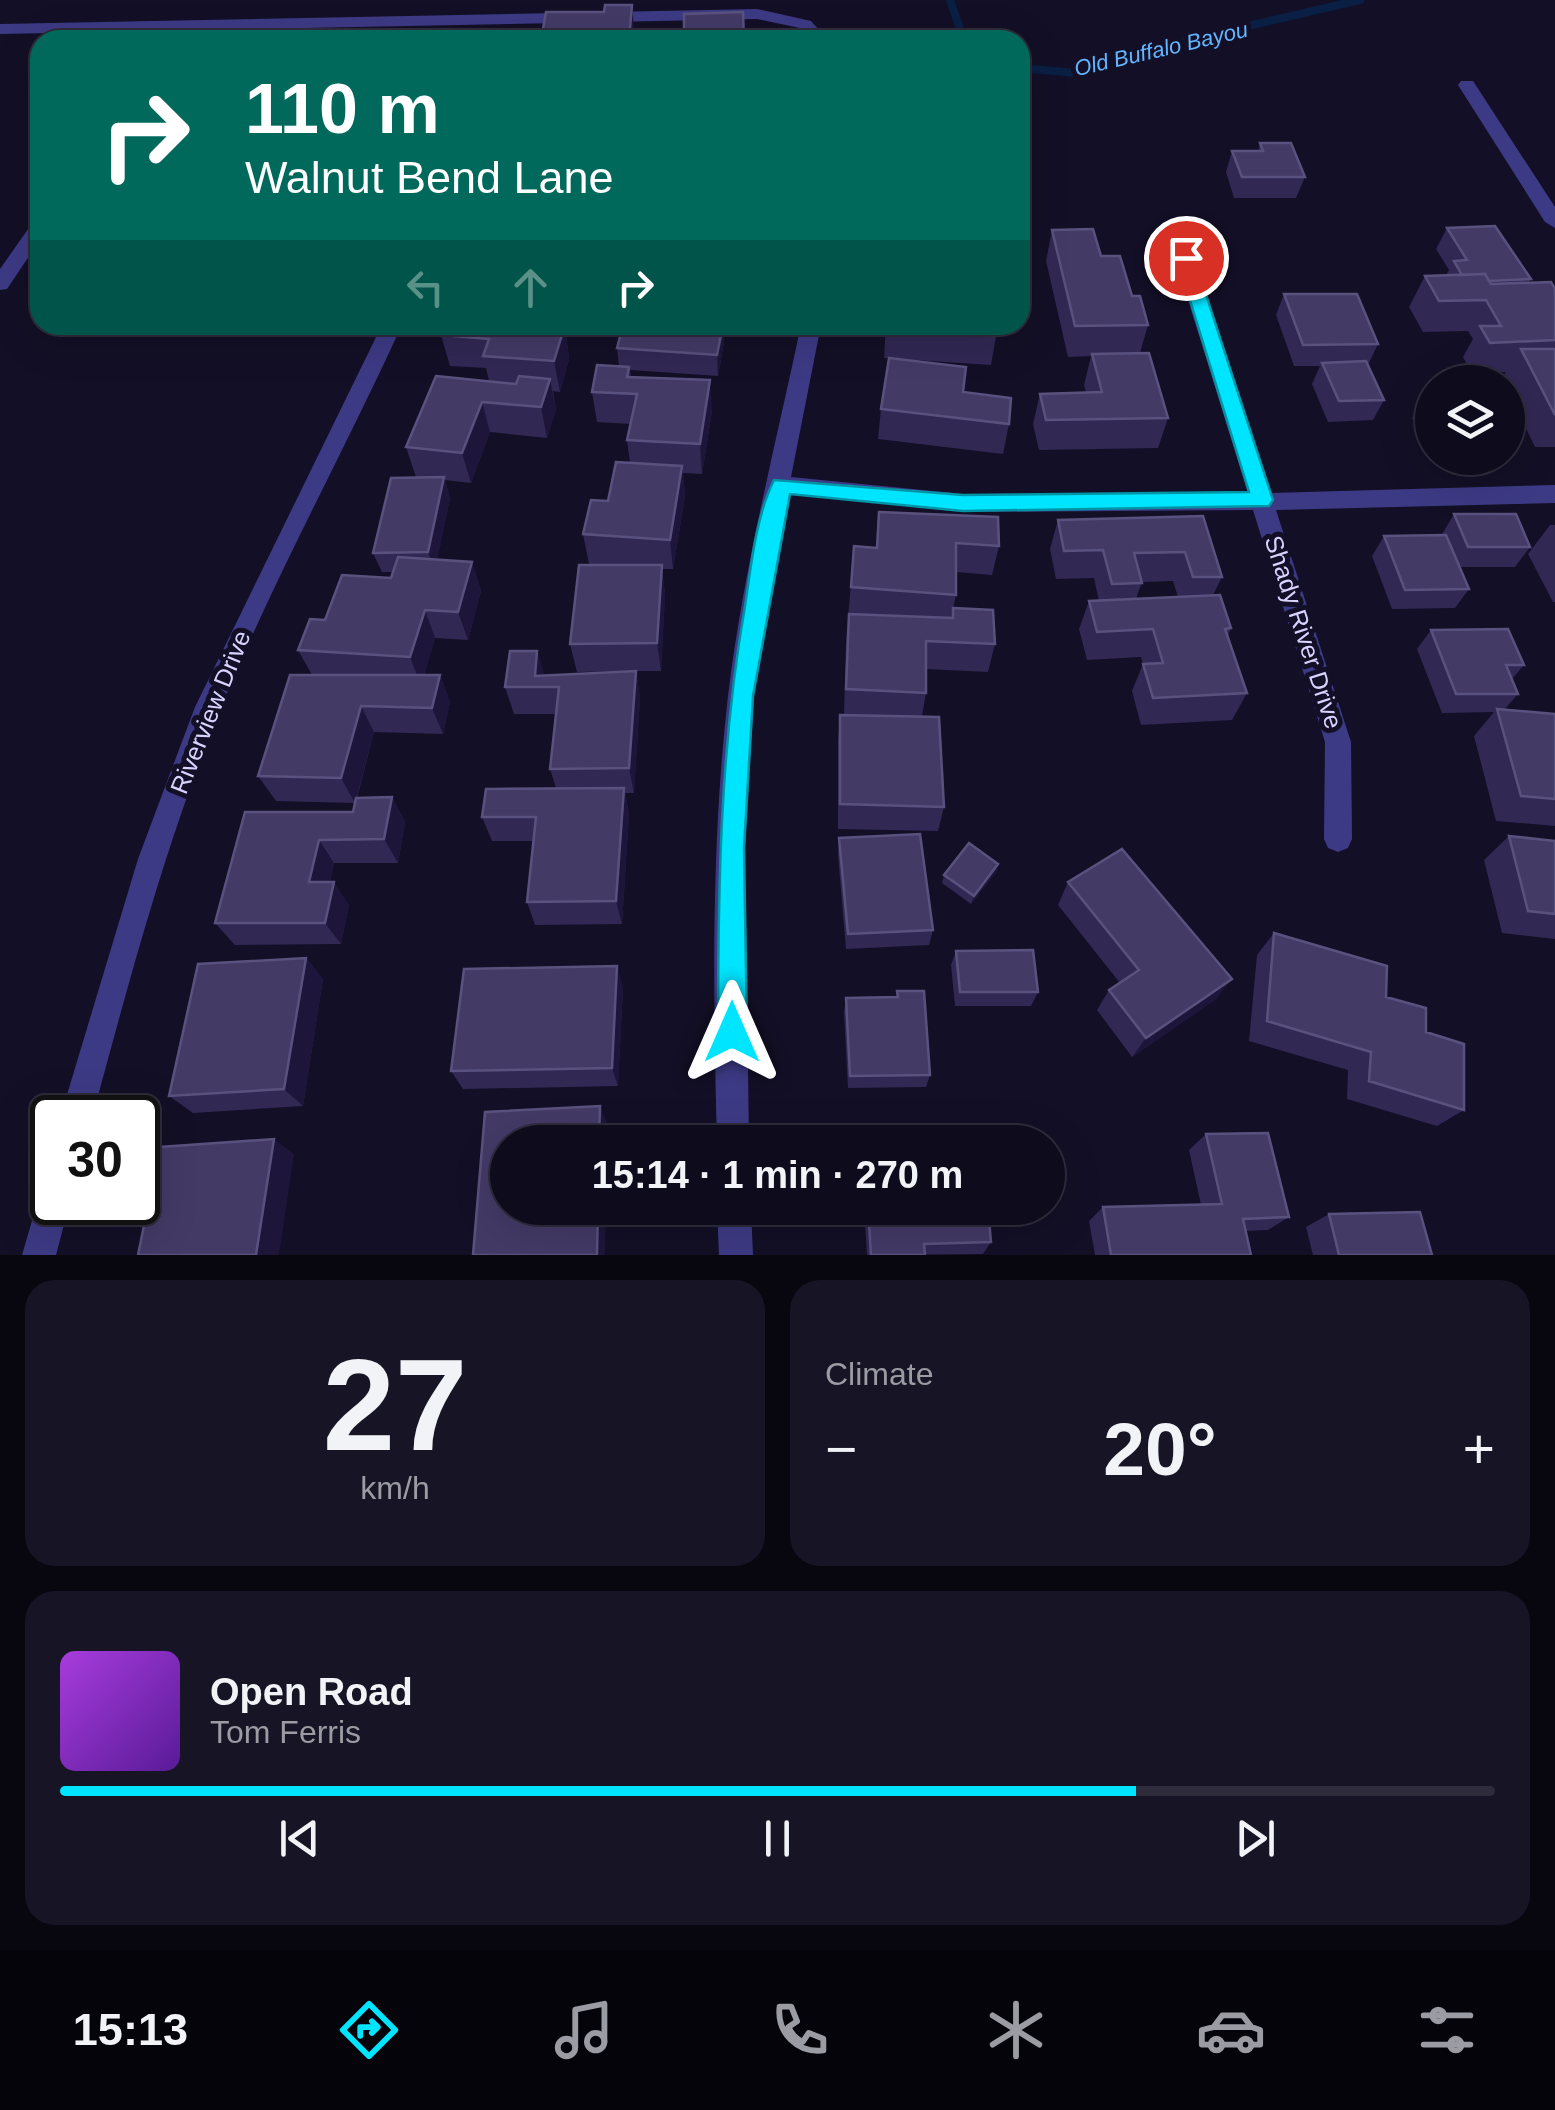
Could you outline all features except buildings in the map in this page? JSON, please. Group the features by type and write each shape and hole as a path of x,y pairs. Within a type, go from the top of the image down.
{"street":[{"path":"220,30 482,19 756,14 804,24 810,30"},
{"path":"480,30 482,19"},
{"path":"0,30 30,31"},
{"path":"1466,85 1555,222"},
{"path":"0,284 30,240"},
{"name":"Shady River Drive","path":"1186,258 1338,742 1338,839"},
{"name":"Riverview Drive","path":"82,1095 137,897 208,706 289,527 387,335"},
{"path":"734,1125 731,848 741,696 762,564 782,485 809,335"},
{"path":"782,485 963,503 1555,494"},
{"path":"38,1255 46,1225"},
{"path":"735,1225 736,1255"}],"waterway":[{"name":"Old Buffalo Bayou","path":"950,0 960,30"},
{"name":"Old Buffalo Bayou","path":"1030,69 1076,73 1143,57 1188,40 1360,0"}],"route":[{"path":"732,1032 731,848 741,696 762,564 782,485 963,503 1262,500 1186,258"}]}
